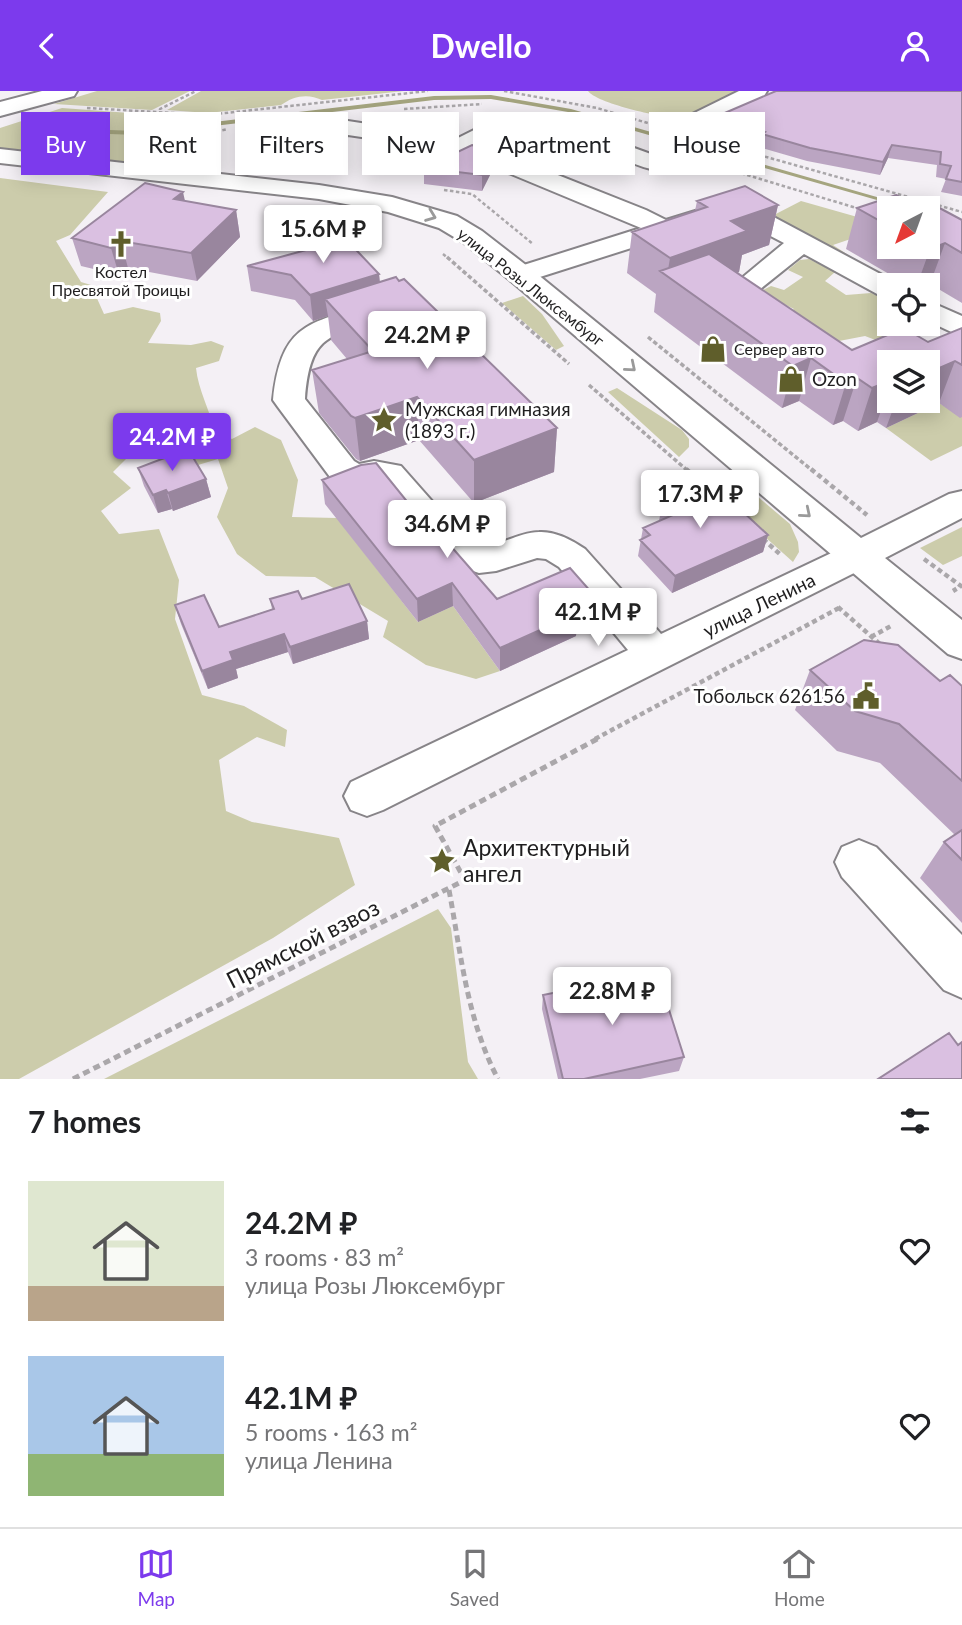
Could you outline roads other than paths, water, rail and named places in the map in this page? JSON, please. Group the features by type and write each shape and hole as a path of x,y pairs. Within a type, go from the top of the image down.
{"main road":[{"path":"714,112 756,91"},
{"path":"3,109 71,99"},
{"path":"461,145 508,122 527,122 566,131 649,161"},
{"path":"348,128 461,145 637,215 662,229"},
{"name":"улица Розы Люксембург","path":"0,156 293,189 393,205 447,222 473,237 521,275 962,643"},
{"path":"521,275 731,208 744,211 877,283"},
{"path":"785,329 741,298 739,292 801,243"},
{"path":"408,304 320,331 303,341 298,348 289,393 291,405 342,469 354,476 374,472 389,474 456,552 482,560 527,545 544,544 560,548 572,558 656,655"},
{"path":"940,316 962,328"},
{"name":"улица Ленина","path":"366,796 962,503"},
{"path":"859,862 962,972"}],"waterway":[{"path":"110,132 138,133 434,98 491,97 569,110 877,198"}],"place":[{"name":"Костел Пресвятой Троицы","path":"121,244"},
{"name":"Сервер авто","path":"713,349"},
{"name":"Ozon","path":"791,379"},
{"name":"Мужская гимназия (1893 г.)","path":"384,420"},
{"name":"Тобольск 626156","path":"866,696"},
{"name":"Архитектурный ангел","path":"442,861"}]}
